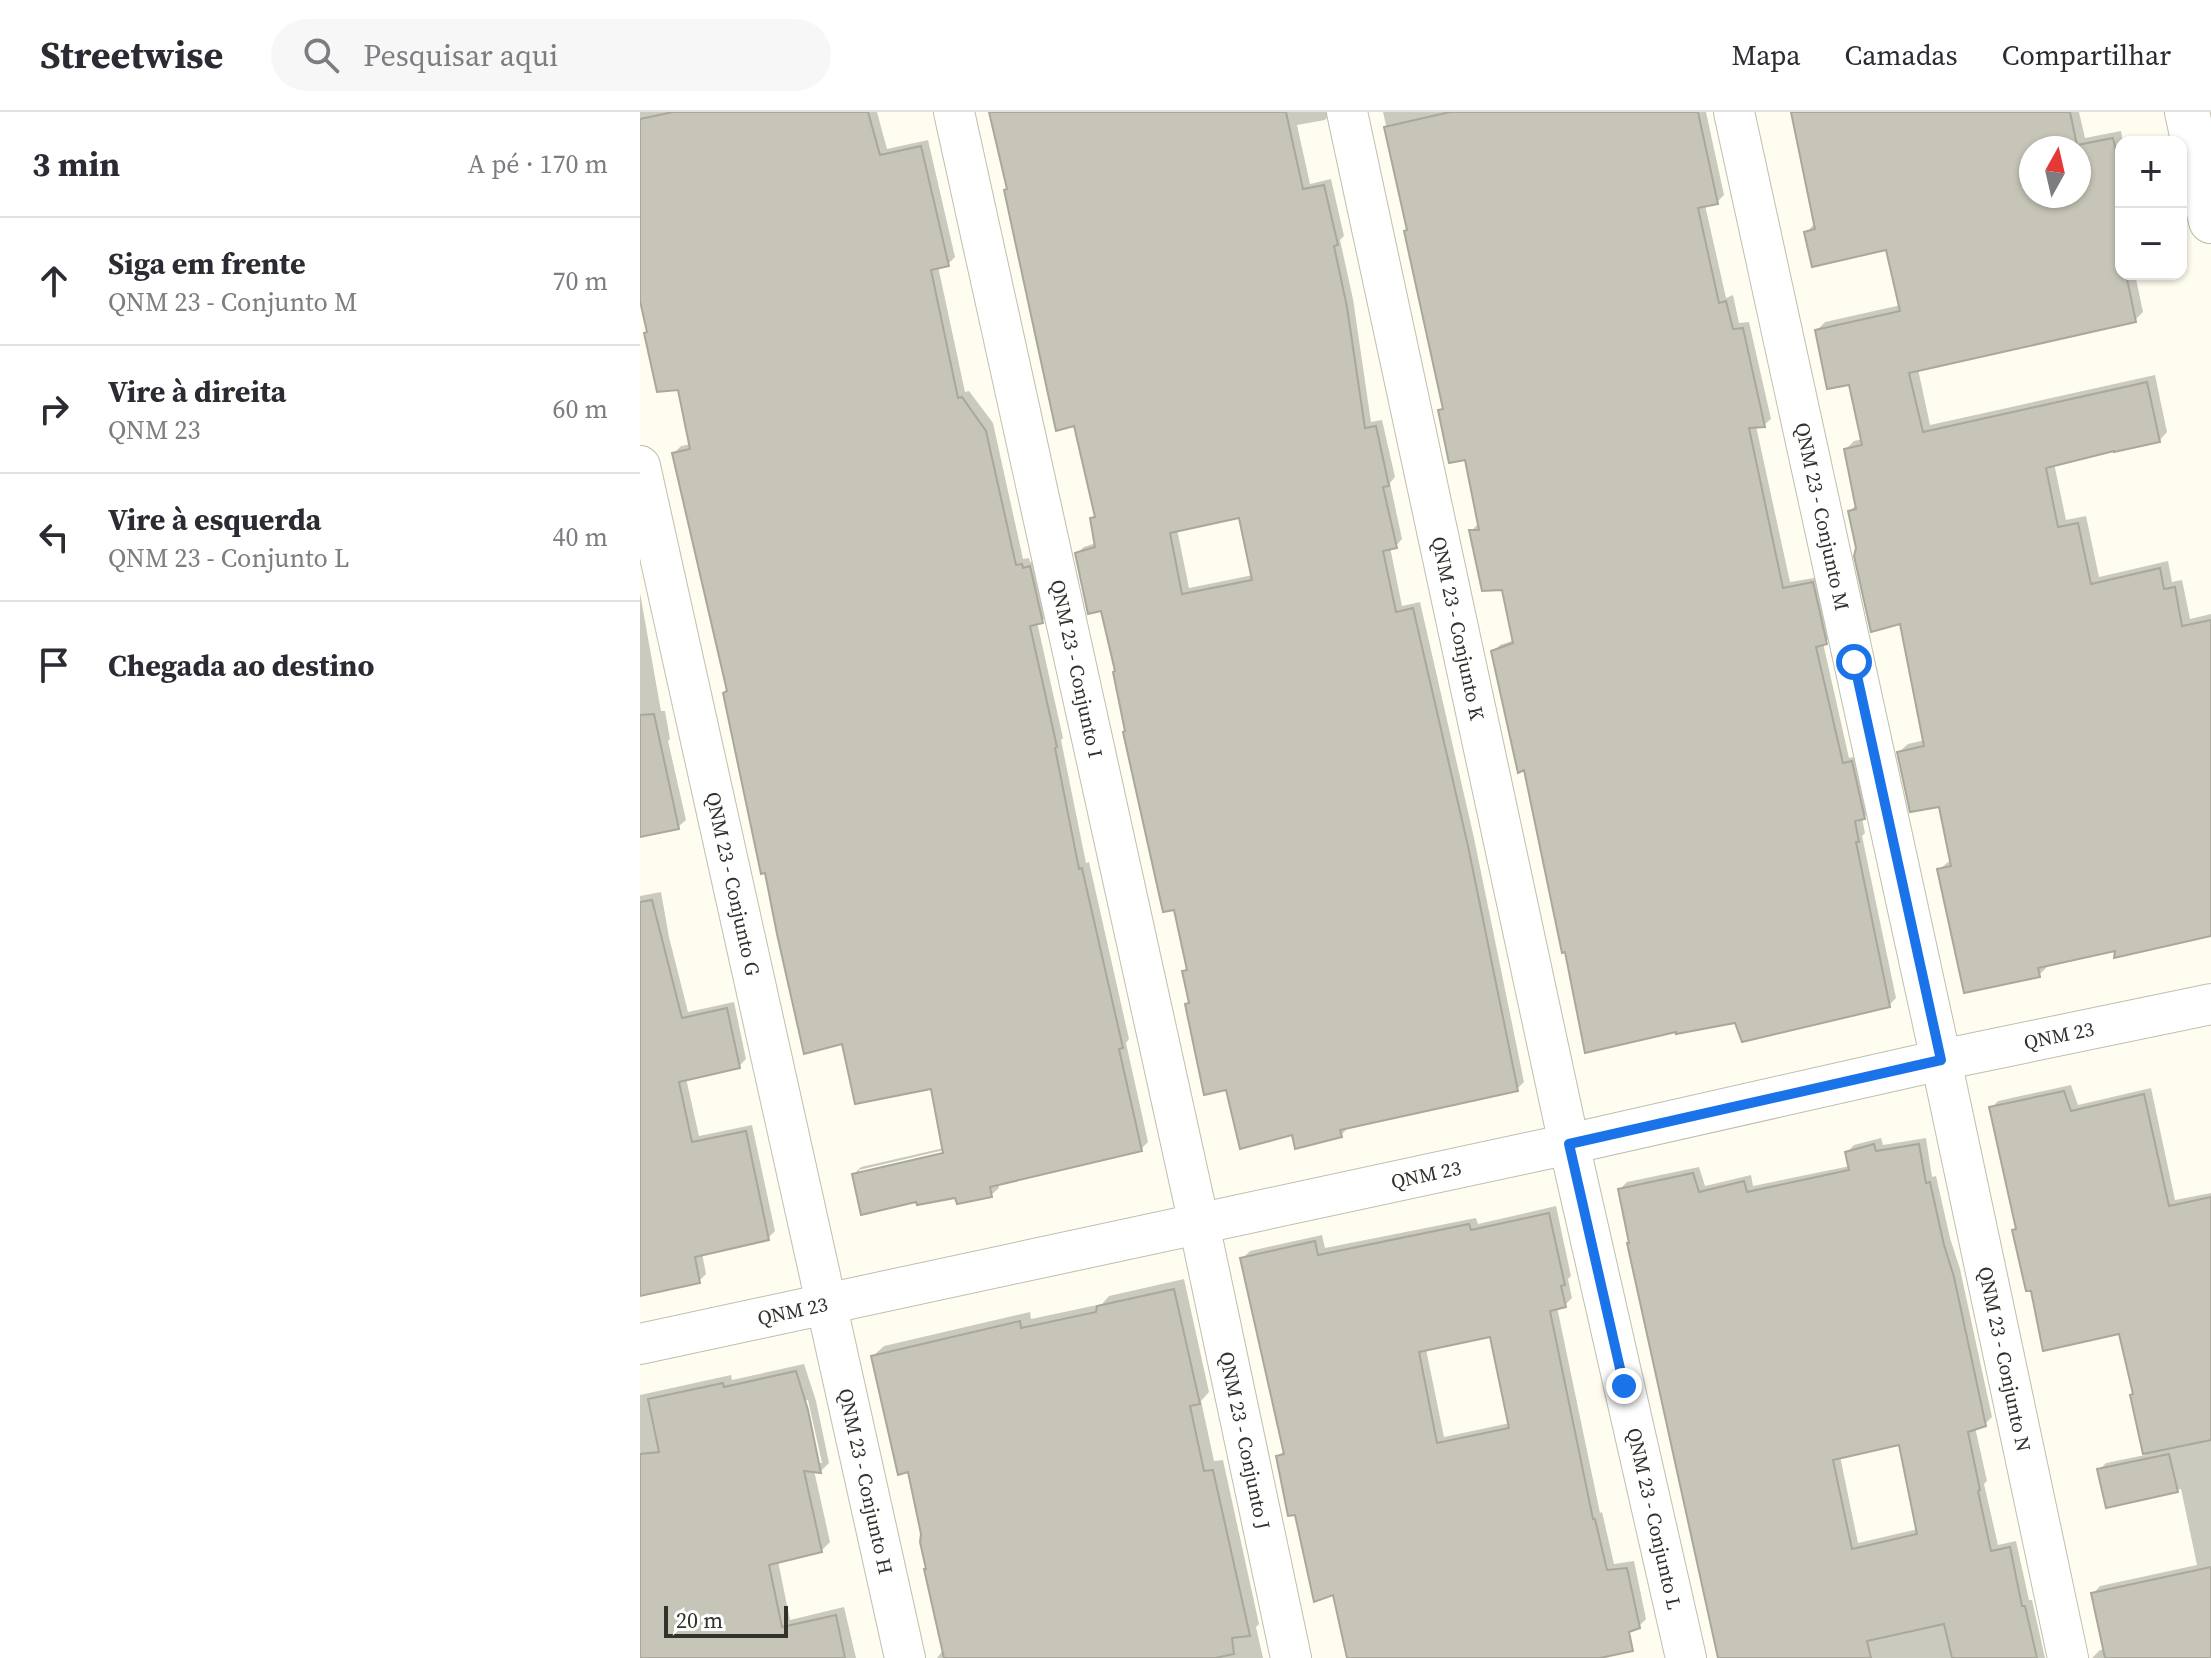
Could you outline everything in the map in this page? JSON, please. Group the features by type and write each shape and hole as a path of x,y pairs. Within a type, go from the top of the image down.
{"main road":[{"path":"2187,112 2211,221"}],"street":[{"name":"QNM 23 - Conjunto I","path":"954,112 1199,1224"},
{"name":"QNM 23 - Conjunto K","path":"1347,112 1569,1144"},
{"name":"QNM 23 - Conjunto M","path":"1734,112 1941,1060"},
{"name":"QNM 23 - Conjunto G","path":"640,466 827,1303"},
{"name":"QNM 23","path":"640,1344 2211,1004"},
{"name":"QNM 23 - Conjunto N","path":"1941,1060 2068,1658"},
{"name":"QNM 23 - Conjunto L","path":"1569,1144 1686,1658"},
{"name":"QNM 23 - Conjunto J","path":"1199,1224 1291,1658"},
{"name":"QNM 23 - Conjunto H","path":"827,1303 905,1658"}],"building":[{"path":"673,112 868,112 880,155 921,146 949,266 931,270 958,398 962,397 986,431 1016,565 1022,564 1023,568 1030,566 1043,623 1030,626 1057,747 1079,869 1082,868 1123,1048 1119,1049 1142,1151 990,1187 992,1197 957,1204 955,1198 917,1205 916,1202 861,1215 852,1174 943,1153 931,1089 855,1104 842,1044 804,1054 765,873 761,874 723,693 727,691 672,453 690,449 678,390 657,392 644,333 647,332 640,301 640,119"},
{"path":"989,112 1286,112 1303,189 1324,185 1338,245 1334,246 1347,307 1365,428 1376,426 1389,486 1383,487 1397,548 1383,551 1396,612 1413,608 1468,846 1518,1091 1340,1130 1342,1137 1295,1149 1292,1135 1240,1149 1226,1090 1204,1095 1185,1004 1189,1003 1182,971 1187,970 1174,910 1163,912 1123,732 1115,671 1101,611 1088,614 1075,553 1095,547 1090,518 1095,517 1074,426 1056,431 1004,190 1007,189","holes":["1239,518 1252,580 1182,594 1170,533"]},
{"path":"1450,112 1698,112 1718,204 1698,208 1719,303 1726,301 1733,329 1743,328 1765,427 1749,428 1783,588 1813,582 1827,644 1816,647 1843,763 1852,761 1865,819 1855,821 1859,842 1856,842 1890,1007 1742,1042 1735,1023 1676,1032 1585,1053 1524,770 1518,773 1491,651 1513,643 1502,590 1482,591 1469,530 1479,530 1465,460 1449,463 1438,410 1443,409 1384,127"},
{"path":"1791,112 2070,112 2075,136 2019,136 2019,208 2091,208 2091,142 2113,138 2115,280 2127,280 2136,322 1909,373 1923,432 2147,382 2160,442 2046,468 2058,527 2078,523 2091,584 2160,568 2164,589 2175,587 2182,626 2211,620 2211,936 2114,958 2115,951 2038,968 2040,977 1964,993 1937,869 1951,866 1939,807 1910,812 1897,752 1924,746 1900,624 1871,632 1854,556 1856,548 1848,511 1856,509 1844,449 1862,445 1849,385 1827,389 1815,330 1900,311 1886,250 1812,267 1804,232 1815,229"},
{"path":"654,714 679,829 640,837 640,715"},
{"path":"652,900 682,1018 727,1008 740,1068 679,1082 692,1142 746,1131 769,1240 695,1257 700,1283 640,1296 640,902"},
{"path":"2064,1091 2071,1111 2144,1094 2169,1206 2211,1197 2211,1440 2143,1454 2119,1334 2043,1351 2031,1291 2026,1291 2012,1230 2016,1229 1989,1107"},
{"path":"1874,1144 1876,1151 1919,1144 1926,1183 1930,1182 1954,1277 1986,1426 1968,1432 1991,1551 2010,1547 2037,1658 1952,1658 1944,1624 1867,1641 1871,1658 1718,1658 1627,1243 1618,1189 1693,1173 1699,1192 1744,1181 1747,1192 1849,1170 1845,1152","holes":["1899,1445 1917,1534 1852,1549 1833,1460"]},
{"path":"1549,1213 1565,1285 1561,1286 1566,1307 1550,1311 1593,1519 1607,1570 1627,1568 1640,1628 1629,1632 1633,1651 1600,1658 1347,1658 1333,1595 1314,1602 1295,1515 1288,1516 1276,1456 1284,1454 1240,1258 1315,1241 1318,1255 1469,1224 1471,1230","holes":["1490,1337 1509,1428 1437,1443 1419,1352"]},
{"path":"1174,1289 1200,1404 1190,1406 1204,1471 1213,1470 1250,1636 1232,1638 1234,1654 1215,1658 944,1658 924,1569 921,1534 908,1472 898,1475 871,1356 1020,1321 1021,1328 1096,1312 1097,1306"},
{"path":"796,1371 821,1473 804,1471 822,1552 769,1565 782,1627 836,1615 845,1658 640,1658 640,1454 659,1452 648,1399"},
{"path":"2169,1454 2178,1492 2106,1508 2097,1469"},
{"path":"2211,1567 2211,1658 2105,1658 2091,1593"}],"route":[{"path":"1624,1386 1569,1144 1941,1060 1854,662"}]}
